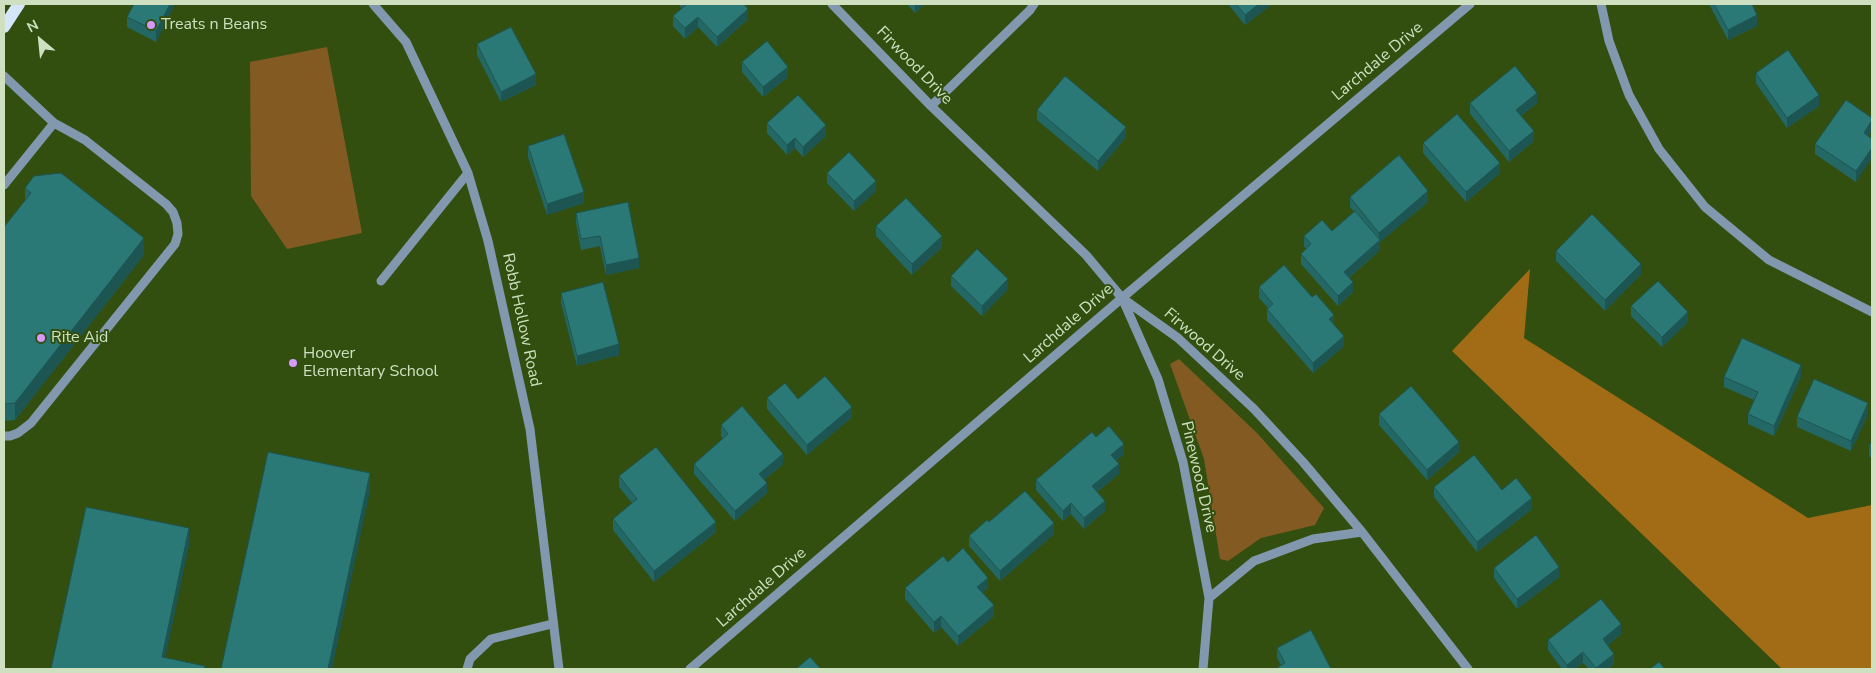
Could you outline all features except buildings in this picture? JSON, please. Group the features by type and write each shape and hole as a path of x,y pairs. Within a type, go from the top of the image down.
{"main road":[{"path":"4,27 19,4"}],"street":[{"name":"Robb Hollow Road","path":"373,4 406,42 468,173 488,241 530,429 552,624 559,669"},
{"name":"Firwood Drive","path":"832,4 931,106 1086,255 1122,298 1178,338 1254,409 1303,462 1362,532 1468,669"},
{"path":"931,106 1034,4"},
{"name":"Larchdale Drive","path":"690,669 1122,298 1470,4"},
{"path":"1602,4 1609,41 1630,95 1659,149 1705,207 1769,260 1872,312"},
{"path":"4,76 54,124 85,140 166,204 173,212 178,234 175,244 31,423 18,433 4,436"},
{"path":"4,185 54,124"},
{"path":"381,281 468,173"},
{"name":"Pinewood Drive","path":"1122,298 1158,379 1182,462 1209,598 1202,669"},
{"path":"1209,598 1254,561 1313,539 1362,532"},
{"path":"468,669 470,659 491,639 552,624"}],"shaded area":[{"path":"327,47 362,233 287,249 251,196 250,62"},
{"path":"1530,269 1524,338 1808,518 1872,505 1872,669 1782,669 1452,351"},
{"path":"1179,359 1257,433 1324,508 1315,525 1261,538 1228,561 1220,559 1204,459 1170,364"}],"place":[{"name":"Treats n Beans","path":"151,25"},
{"name":"Rite Aid","path":"41,338"},
{"name":"Hoover Elementary School","path":"293,363"}]}
